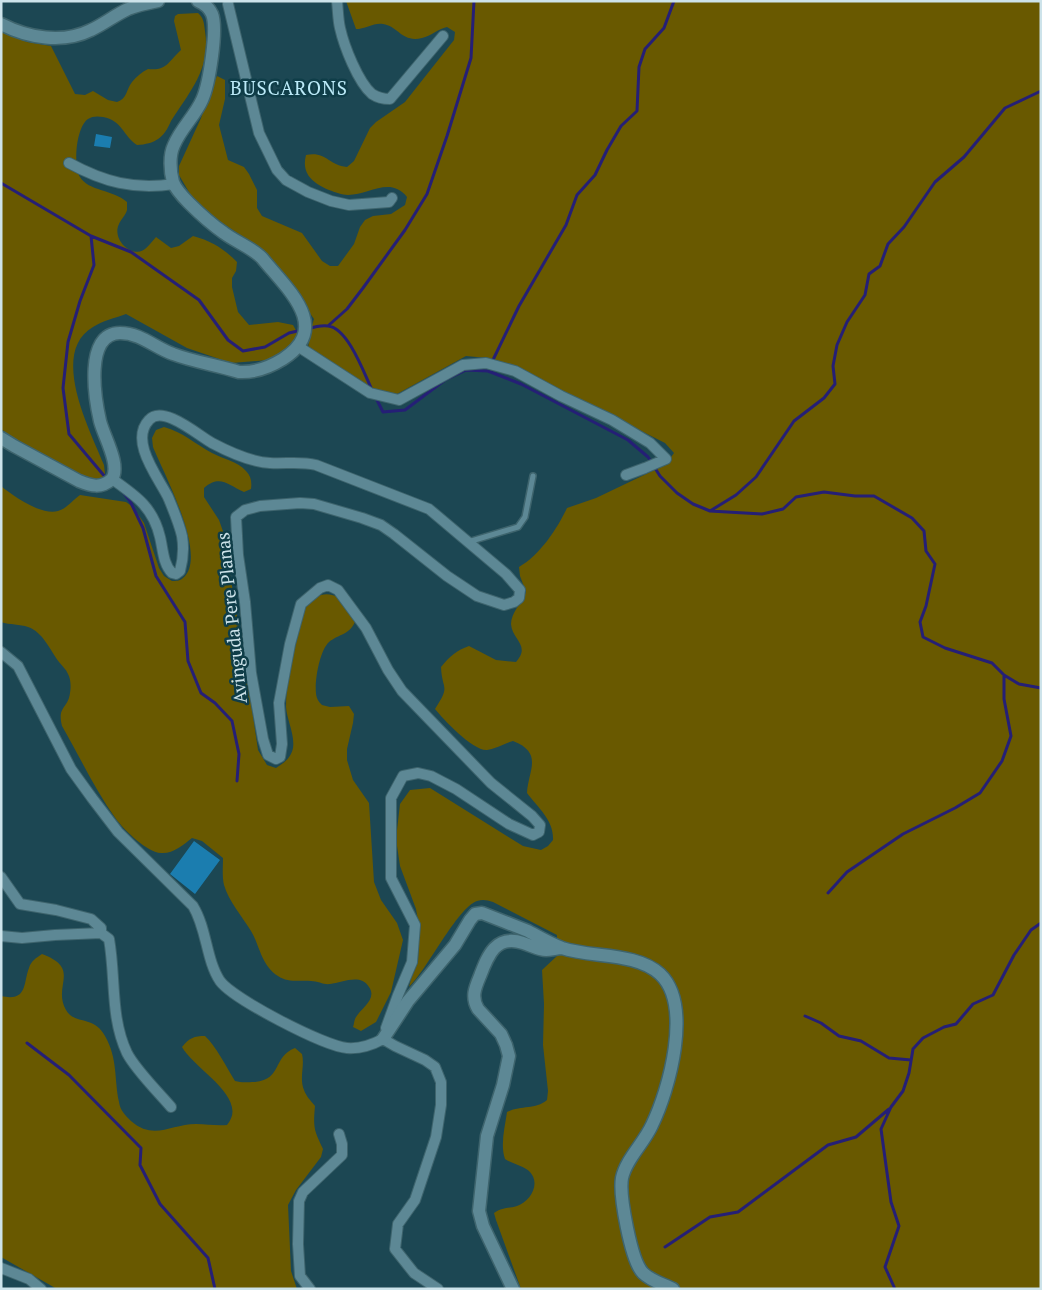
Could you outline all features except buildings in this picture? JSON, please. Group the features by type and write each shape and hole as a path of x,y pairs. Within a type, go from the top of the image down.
{"street":[{"path":"1,24 41,36 72,37 91,30 127,10 158,1"},
{"path":"337,1 339,26 344,46 359,75 372,93 381,99 390,99 400,89 443,36"},
{"path":"1,438 88,485 100,486 112,479 115,475 115,467 100,420 95,376 96,354 99,346 112,334 128,333 172,354 239,372 265,368 279,361 298,347 304,334 305,319 302,311 291,296 255,251 225,234 209,222 182,195 174,184 171,162 173,146 201,102 206,90 214,26 212,12 207,3"},
{"path":"227,3 259,133 278,170 286,180 308,192 331,201 349,205 389,202 392,198"},
{"path":"69,163 101,179 117,183 155,186 174,184"},
{"path":"298,347 370,393 399,400 463,365 486,362 515,371 561,396 612,420 650,443 666,459 626,475"},
{"name":"Avinguda Pere Planas","path":"112,479 137,496 150,510 156,521 166,564 172,573 176,574 180,571 183,554 182,538 168,498 148,460 142,435 149,419 167,416 212,443 241,456 270,463 297,462 316,465 429,509 516,584 520,590 519,598 504,606 477,596 459,585 381,526 362,518 323,507 300,503 276,504 246,510 236,517 238,555 246,609 251,673 263,739 268,755 276,758 280,757 282,744 279,703 290,644 301,604 320,588 328,585 338,590 366,628 388,670 402,691 491,783 540,825 539,832 533,835 509,824 456,789 431,776 418,773 403,776 391,798 391,878 415,925 412,962 383,1038"},
{"path":"1,652 18,666 72,769 92,798 118,832 193,906 199,916 215,973 221,982 231,992 259,1009 331,1044 346,1048 373,1045 383,1038 408,1001 444,959 475,914 482,913 523,929 562,948 629,960 647,966 667,981 673,994 678,1028 668,1082 653,1124 622,1176 621,1189 634,1257 642,1272 673,1289"},
{"path":"1,877 20,904 56,910 91,919 101,928 101,933"},
{"path":"1,936 22,938 55,934 101,933 109,939 113,999 118,1024 128,1055 171,1108"},
{"path":"513,1289 483,1226 479,1211 487,1136 503,1085 509,1056 504,1040 478,1009 474,997 487,960 493,948 499,943 518,941 544,950 562,948"},
{"path":"383,1038 435,1067 441,1082 441,1105 436,1137 415,1200 398,1224 395,1249 414,1272 438,1289"},
{"path":"310,1289 300,1276 298,1244 299,1201 303,1192 342,1155 342,1144 339,1134"},
{"path":"1,1268 28,1279 41,1289"}],"lane":[{"path":"468,542 518,527 525,517 533,476"}],"shaded area":[{"path":"346,1 1041,1 1041,1289 521,1289 494,1213 522,1204 530,1197 534,1187 533,1177 530,1172 505,1159 503,1136 507,1112 538,1105 547,1100 548,1091 543,1045 544,1004 542,970 557,956 557,935 493,902 477,901 460,915 409,987 418,962 419,926 416,909 400,866 396,839 400,804 410,790 430,788 523,846 541,850 553,840 553,833 548,820 527,793 532,763 528,751 513,741 487,750 481,749 459,734 435,709 444,691 441,667 453,654 469,646 496,660 516,662 522,651 512,630 511,620 526,592 519,567 541,549 567,508 596,498 665,465 674,453 665,443 588,404 487,358 466,356 397,394 373,390 308,349 314,319 289,284 251,242 219,221 193,199 179,175 179,166 201,118 217,76 225,80 225,99 219,125 228,160 244,167 249,174 257,190 257,208 262,216 302,233 322,261 330,266 338,266 354,244 360,227 365,220 373,216 391,214 405,205 407,197 394,188 379,188 348,195 323,187 313,181 307,173 305,168 306,155 318,155 335,164 347,167 354,161 370,128 405,102 454,40 455,32 447,27 425,37 415,39 405,36 388,25 383,24 356,29"},
{"path":"198,13 203,21 205,31 206,45 202,68 192,89 162,136 149,143 137,145 114,121 95,116 90,118 84,123 78,138 76,156 78,172 84,182 122,198 127,202 127,210 117,232 121,243 127,248 135,252 142,251 156,237 171,248 179,246 193,236 212,243 237,262 236,271 232,278 232,287 238,312 249,325 278,322 293,325 298,334 291,347 268,360 231,363 187,348 126,314 104,321 93,327 80,339 74,355 73,373 83,413 104,465 105,474 101,482 92,484 19,442 1,429 1,32 27,42 51,46 75,94 85,95 93,91 108,100 117,102 123,99 132,82 139,75 148,69 163,67 181,50 174,21 175,16 178,14"},
{"path":"164,427 183,435 212,453 238,465 248,473 251,479 251,489 244,492 224,482 215,482 204,488 204,497 219,520 225,537 258,750 267,765 276,768 289,757 293,748 293,738 286,707 287,686 300,627 307,605 321,595 333,595 347,608 355,622 350,629 333,639 325,647 318,669 316,693 317,699 322,705 330,707 349,706 354,714 347,749 347,760 353,780 369,803 374,882 381,900 397,923 403,940 391,992 376,1022 361,1031 353,1027 357,1015 370,1000 371,992 369,987 361,980 328,984 314,981 290,980 272,972 264,961 251,931 226,891 223,879 223,858 202,841 192,838 174,851 156,852 130,835 120,824 101,797 62,726 61,715 69,698 70,691 70,681 67,672 46,642 33,629 1,622 1,486 28,504 51,512 64,508 80,495 126,502 133,507 144,523 159,568 164,576 172,581 183,578 190,567 191,552 188,534 174,494 153,447 152,438 156,430"},
{"path":"42,954 61,966 64,978 62,993 66,1010 70,1015 95,1025 105,1036 114,1061 120,1108 139,1127 155,1131 196,1124 227,1125 232,1115 231,1105 226,1094 188,1056 182,1047 192,1038 205,1036 217,1051 235,1081 240,1082 255,1082 270,1077 283,1057 295,1048 302,1054 303,1086 306,1094 315,1106 315,1129 323,1149 321,1157 296,1190 288,1205 291,1271 297,1289 57,1289 1,1257 1,996 10,997 20,994 25,985 31,963"}],"waterway":[{"path":"329,325 347,309 363,288 405,230 427,194 471,58 474,1"},
{"path":"492,362 519,306 566,225 577,195 595,175 621,126 637,111 639,67 645,49 664,28 674,1"},
{"path":"710,511 736,495 756,477 794,421 824,398 835,384 833,366 837,345 847,322 865,295 869,274 880,266 888,244 904,227 935,182 964,157 1005,108 1041,91"},
{"path":"1,183 91,236 131,252 199,300 228,340 243,351 265,347 289,333 302,330"},
{"path":"91,236 94,265 80,301 68,342 63,388 69,434 106,478"},
{"path":"308,329 328,326 342,334 360,363 372,390"},
{"path":"376,398 383,412 405,410 445,380 466,370 488,371 521,384 628,440 648,457 660,476 677,493 693,504 710,511 762,514 783,509 796,497 824,492 855,496 874,496 912,518 924,531 926,551 935,564 926,606 920,622 923,637 945,648 992,663 1004,675 1019,684 1041,688"},
{"path":"123,492 130,501 143,528 156,576 185,622 188,661 201,693 215,703 232,721 239,754 237,781"},
{"path":"828,893 847,872 903,834 980,793 1002,761 1011,736 1004,699 1004,675"},
{"path":"895,1289 885,1267 899,1226 891,1202 881,1129 891,1107 903,1091 909,1073 913,1049 923,1038 944,1027 956,1024 973,1004 993,995 1014,955 1031,930 1041,923"},
{"path":"805,1016 821,1023 839,1036 861,1041 889,1058 911,1060"},
{"path":"27,1043 69,1075 141,1148 140,1165 160,1204 208,1258 215,1289"},
{"path":"665,1247 710,1217 738,1212 828,1145 856,1137 889,1109"}],"district":[{"name":"BUSCARONS","path":"289,87"}]}
